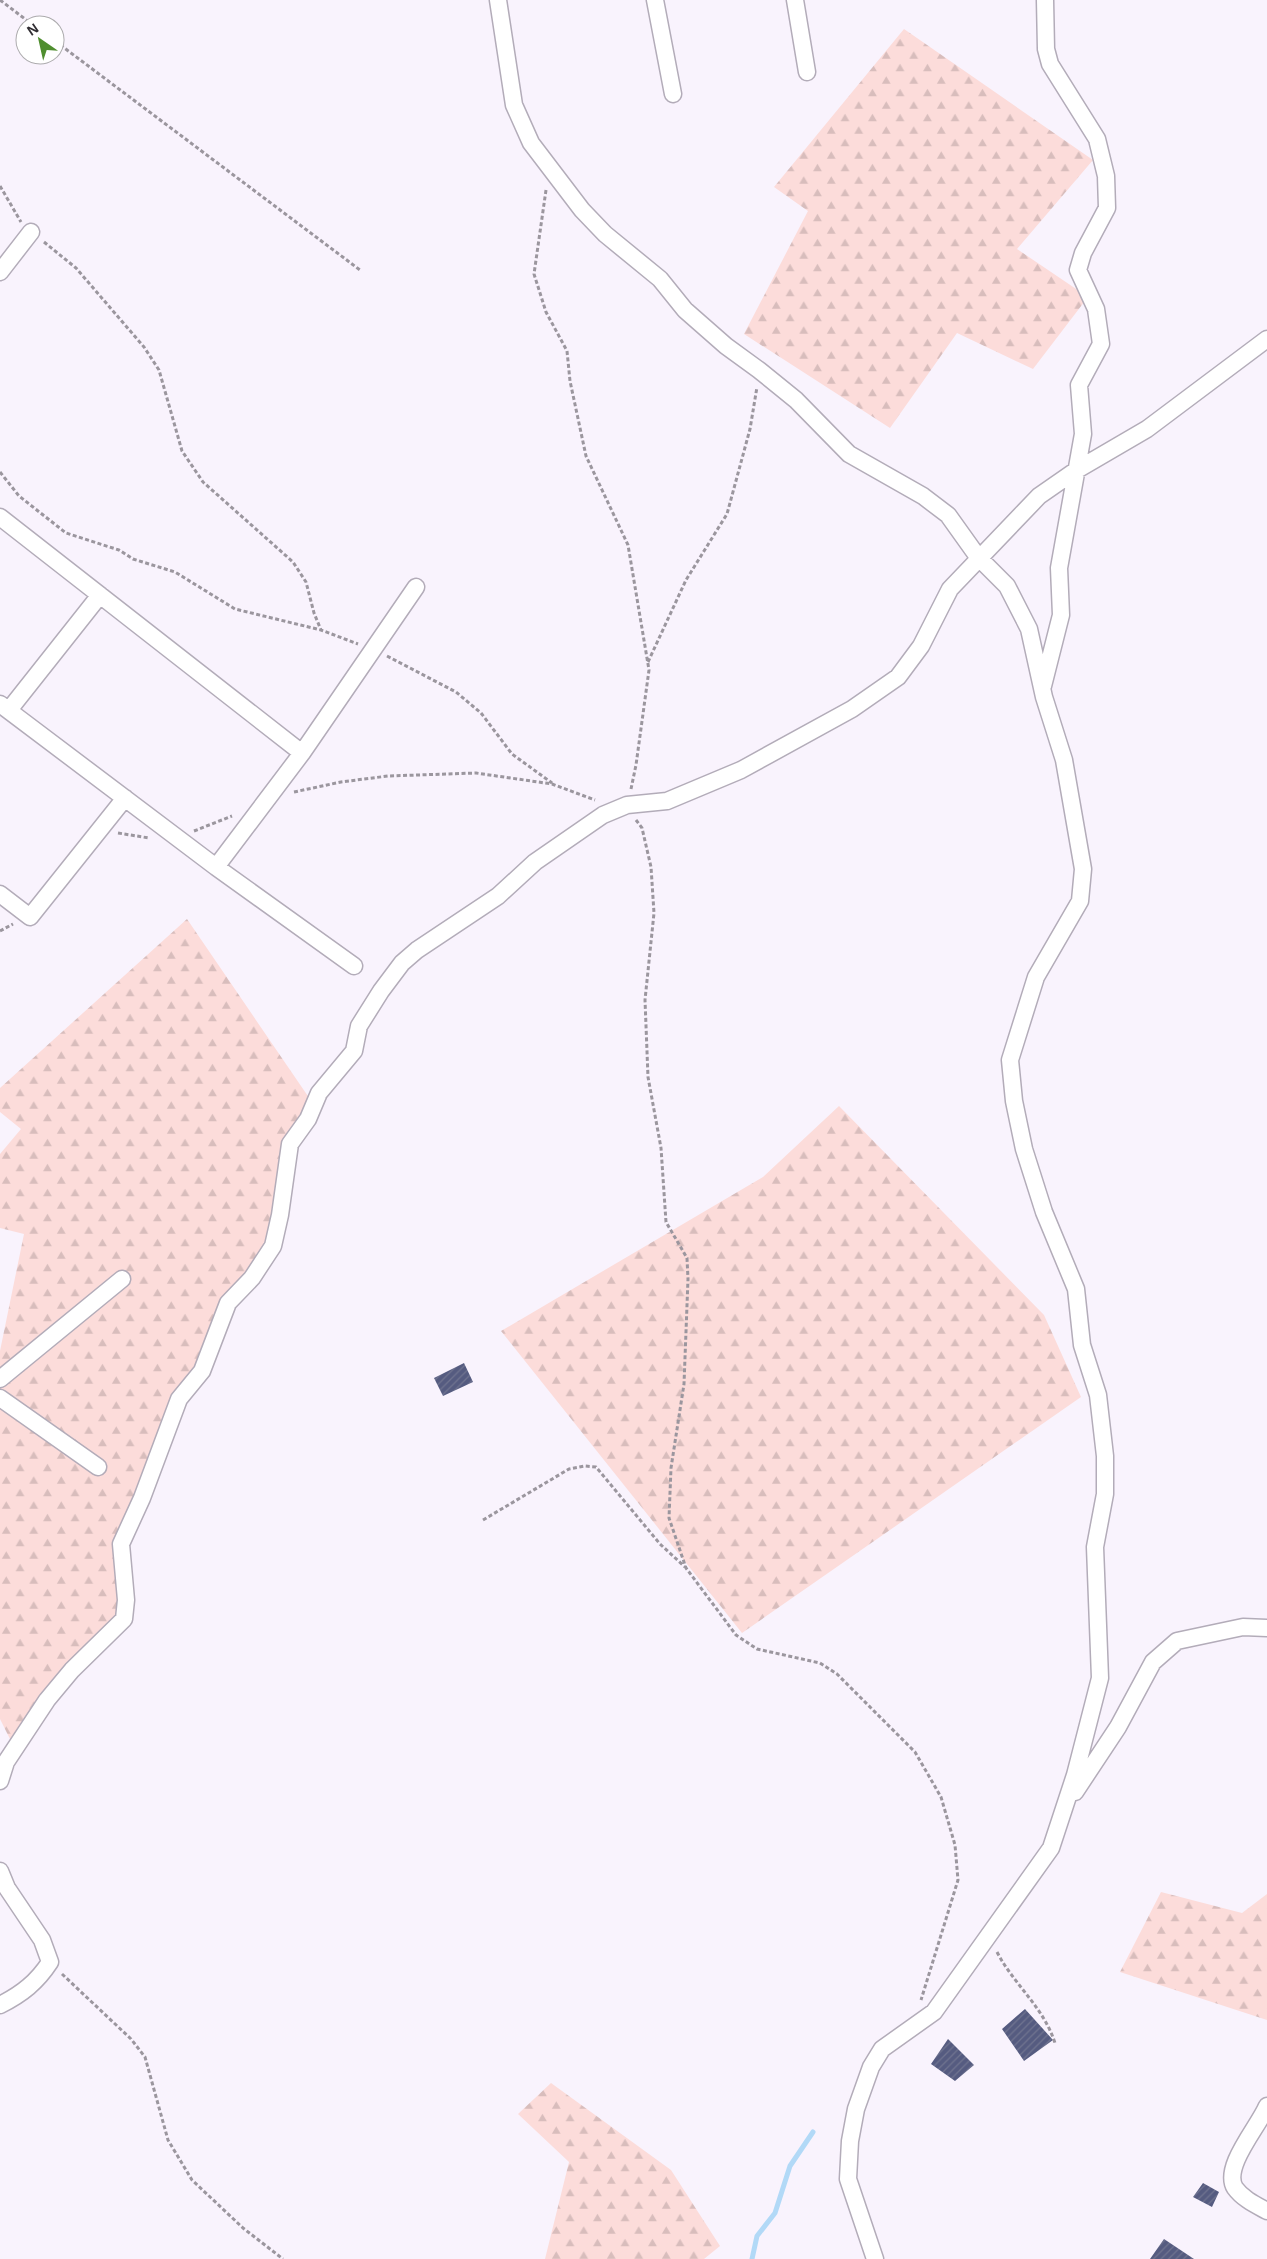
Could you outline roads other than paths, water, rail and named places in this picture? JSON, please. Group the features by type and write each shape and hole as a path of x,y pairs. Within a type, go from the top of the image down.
{"street":[{"path":"498,0 514,105 531,143 582,210 605,234 660,280 685,310 726,346 760,370 796,400 849,454 923,496 948,515 978,558 1007,586 1029,629 1042,691 1064,760 1084,869 1080,901 1036,977 1010,1060 1014,1101 1024,1149 1044,1212 1076,1289 1082,1345 1098,1395 1105,1456 1105,1494 1095,1547 1100,1678 1075,1775 1051,1848 934,2012 882,2049 871,2067 856,2109 850,2141 848,2179 875,2259"},
{"path":"655,0 673,94"},
{"path":"795,0 807,72"},
{"path":"1042,691 1061,615 1059,568 1083,434 1079,385 1101,344 1096,308 1078,270 1083,253 1108,208 1106,176 1097,139 1050,64 1046,49 1046,0"},
{"path":"0,272 31,232"},
{"path":"0,1781 6,1762 47,1700 72,1670 124,1619 126,1600 121,1544 142,1498 179,1399 202,1370 228,1304 252,1278 273,1246 280,1215 290,1144 308,1119 320,1094 354,1051 359,1026 381,991 402,963 417,950 498,896 535,862 603,816 627,805 667,800 741,770 852,709 898,677 921,646 950,589 1039,496 1147,429 1267,339"},
{"path":"0,517 302,752"},
{"path":"216,867 302,752 416,587"},
{"path":"100,595 4,707 216,867 354,966"},
{"path":"0,894 30,917 125,798"},
{"path":"0,1380 122,1279"},
{"path":"0,1398 98,1467"},
{"path":"1065,1807 1118,1728 1153,1662 1177,1640 1243,1627 1267,1628"},
{"path":"0,1871 7,1888 42,1940 50,1962 39,1978 18,1996 0,2005"},
{"path":"1267,2106 1236,2159 1232,2179 1236,2188 1246,2198 1267,2211"}],"waterway":[{"path":"752,2259 757,2236 775,2213 790,2166 813,2132"}]}
